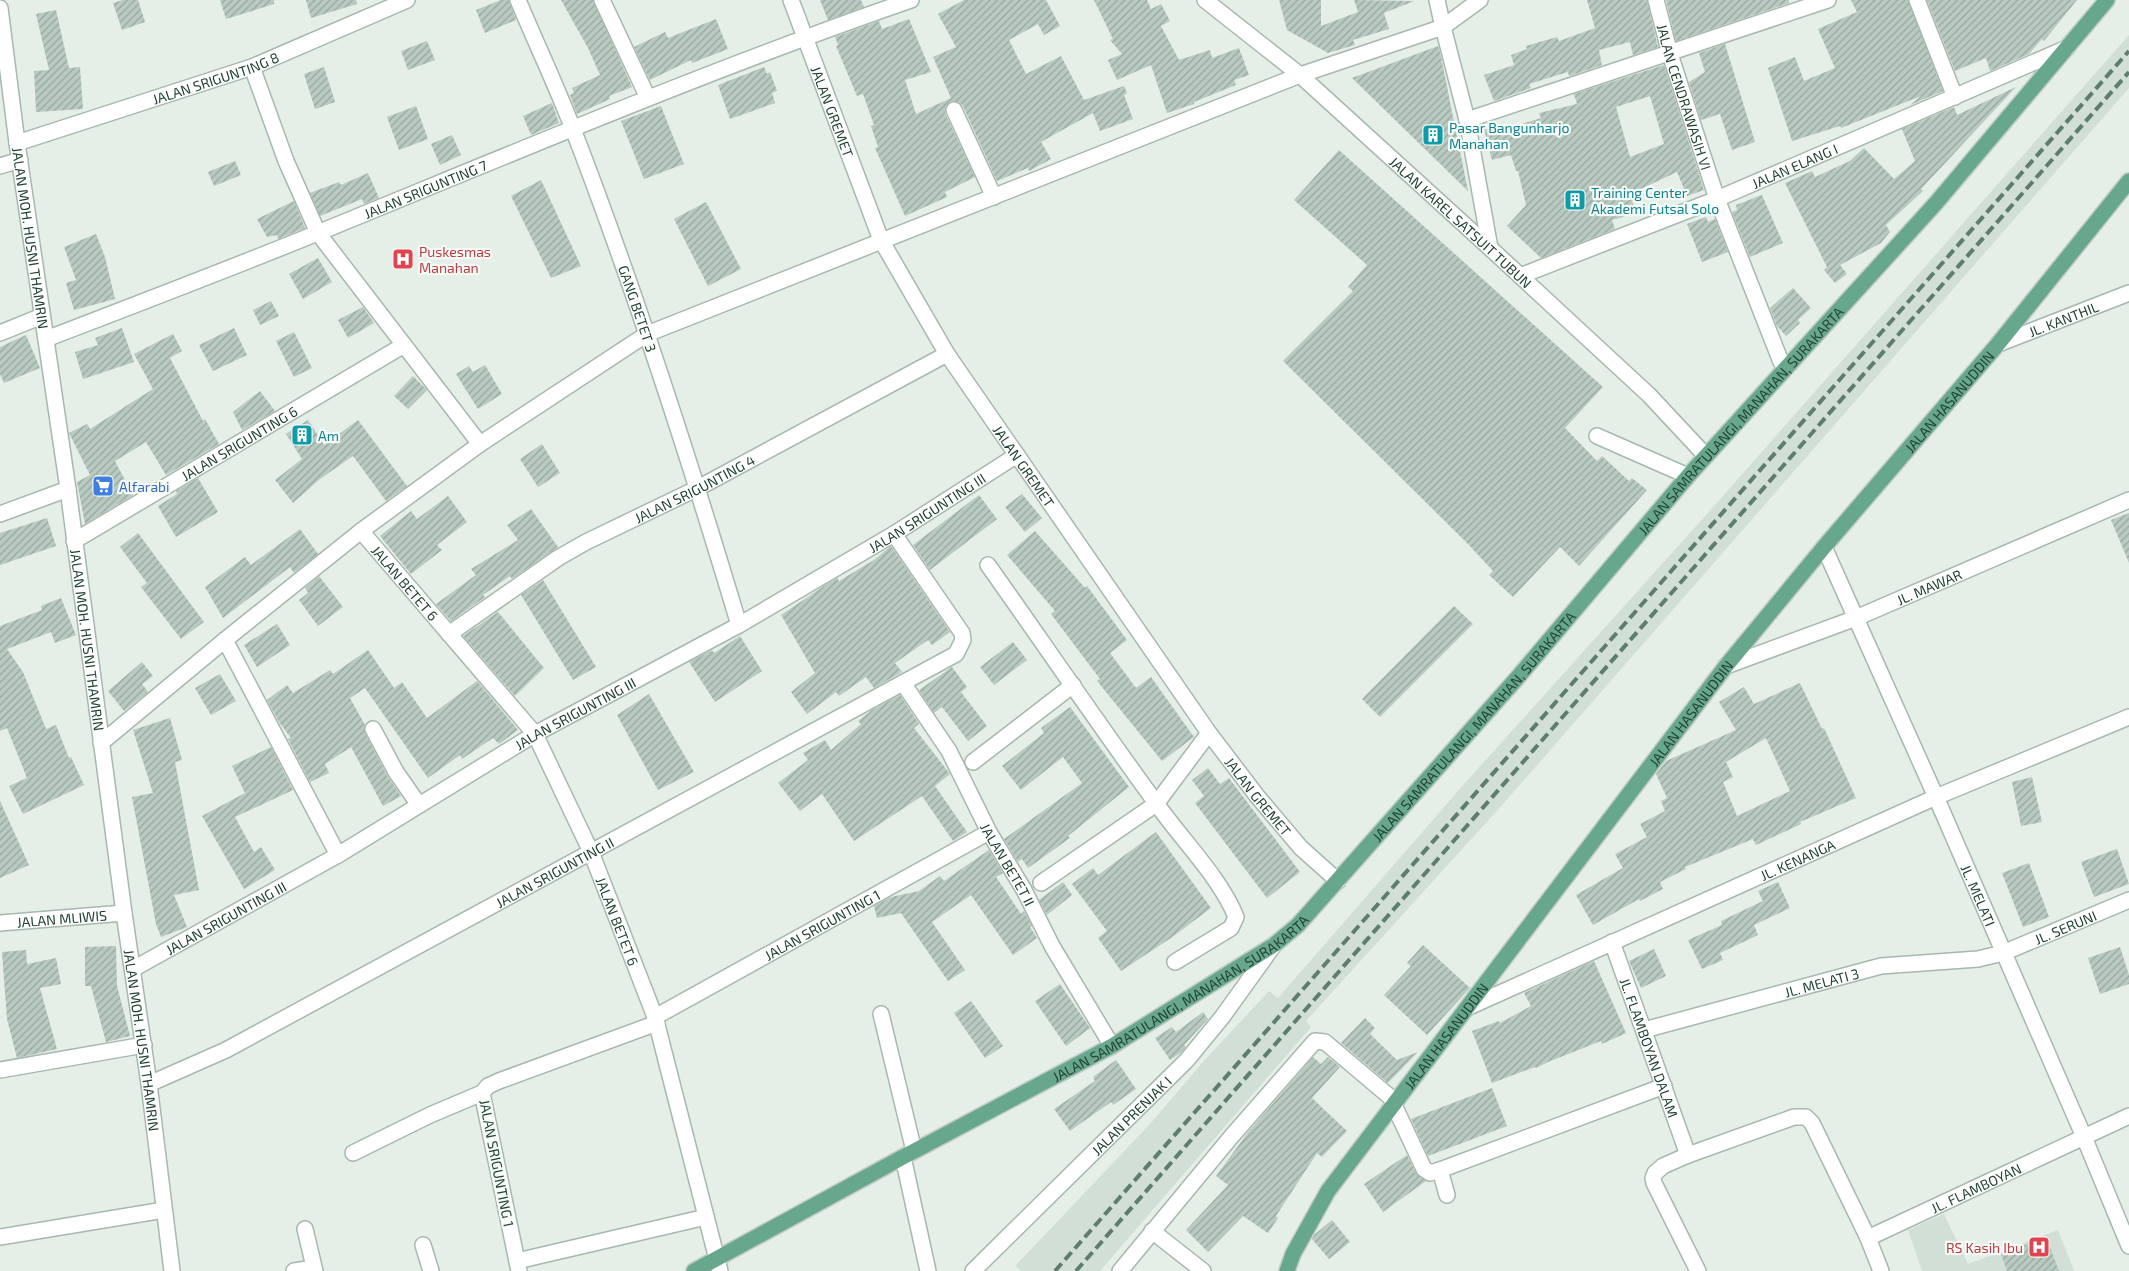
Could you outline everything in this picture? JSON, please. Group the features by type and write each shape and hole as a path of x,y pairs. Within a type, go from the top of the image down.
{"main road":[{"name":"JALAN SAMRATULANGI, MANAHAN, SURAKARTA","path":"694,1271 718,1265 908,1154 1112,1046 1274,946 1298,925 1518,677 1688,476 1936,203 2107,0"},
{"name":"JALAN HASANUDDIN","path":"1287,1271 1293,1254 1328,1191 1726,666 1824,547 1998,344 2129,180"}],"street":[{"name":"JALAN SRIGUNTING 8","path":"17,143 252,67 407,0"},
{"name":"GANG BETET 3","path":"518,0 573,128 647,334 698,488 739,625"},
{"path":"602,0 648,98"},
{"name":"JALAN GREMET","path":"792,0 804,37 881,240 947,354 1209,733 1256,796 1300,848 1338,881"},
{"name":"JALAN SRIGUNTING 7","path":"46,339 318,233 648,98 804,37 911,0"},
{"name":"JALAN KAREL SATSUIT TUBUN","path":"1205,0 1300,75 1650,395 1706,456"},
{"path":"1437,0 1467,120 1490,248"},
{"path":"101,743 361,531 480,444 647,334 1300,75 1442,25 1480,0"},
{"name":"JALAN CENDRAWASIH VI","path":"1656,0 1670,54 1717,199 1781,362"},
{"path":"1467,120 1828,0"},
{"path":"1917,0 1955,97"},
{"name":"JALAN MOH. HUSNI THAMRIN","path":"0,8 17,143 68,489 124,913 144,1045 172,1271"},
{"name":"JALAN ELANG I","path":"1520,276 1717,199 2067,48"},
{"path":"252,67 286,161 318,233 480,444"},
{"path":"954,110 994,197"},
{"path":"0,166 20,160"},
{"name":"JL. KANTHIL","path":"1998,344 2129,293"},
{"path":"0,333 42,316"},
{"name":"JALAN SRIGUNTING 6","path":"74,541 404,345"},
{"name":"JALAN SRIGUNTING 4","path":"449,634 558,558 617,526 698,488 947,354"},
{"path":"1597,436 1688,476"},
{"name":"JALAN SRIGUNTING III","path":"133,969 338,855 535,734 739,625 894,534 1017,455"},
{"path":"0,514 68,489"},
{"name":"JL. MAWAR","path":"1726,666 1856,618 2129,500"},
{"name":"JALAN BETET 6","path":"361,531 535,734 591,852 656,1020 718,1265"},
{"name":"JALAN SRIGUNTING II","path":"149,1084 226,1050 956,654 963,640 962,633 894,534"},
{"name":"JL. MELATI","path":"1824,547 1936,797 2084,1137 2129,1246"},
{"path":"988,565 1156,804 1204,866 1231,905 1236,917 1231,928 1175,962"},
{"path":"225,640 338,855"},
{"name":"JALAN BETET II","path":"903,683 948,751 990,832 1024,890 1052,946 1112,1046"},
{"path":"973,762 1073,685"},
{"name":"JL. KENANGA","path":"1469,1006 1936,797 2129,717"},
{"path":"373,729 396,772 420,805"},
{"path":"1040,883 1156,804 1209,733"},
{"name":"JALAN SRIGUNTING 1","path":"518,1266 482,1093 488,1086 656,1020 990,832"},
{"name":"JL. SERUNI","path":"2003,953 2129,900"},
{"name":"JALAN MLIWIS","path":"0,923 124,913"},
{"name":"JL. FLAMBOYAN DALAM","path":"1612,942 1688,1155"},
{"name":"JALAN PRENJAK I","path":"973,1271 1187,1060 1223,1016 1274,946"},
{"name":"JL. MELATI 3","path":"1644,1030 1881,966 1978,959 2003,953"},
{"path":"881,1014 928,1271"},
{"path":"1120,1271 1315,1041 1325,1042 1395,1104 1424,1169 1430,1173 1664,1086"},
{"path":"0,1070 144,1045"},
{"path":"353,1152 430,1115 482,1093"},
{"name":"JL. FLAMBOYAN","path":"1868,1238 2129,1116"},
{"path":"1698,1271 1653,1178 1655,1173 1663,1166 1688,1155 1794,1117 1806,1117 1812,1123 1868,1238 1881,1271"},
{"path":"1440,1170 1447,1194"},
{"path":"0,1237 164,1210"},
{"path":"518,1266 706,1217"},
{"path":"294,1271 314,1269 305,1229"},
{"path":"1152,1231 1203,1271"},
{"path":"423,1246 431,1271"}],"shaded area":[{"path":"2129,35 2129,88 1504,803 1306,1021 1311,1027 1100,1271 1021,1271 1015,1266 1150,1124 1202,1063 1269,991 1278,998 1465,783 1715,505"},
{"name":"RS Kasih Ibu","path":"1944,1214 1968,1264 2058,1230 2074,1271 1922,1271 1908,1230"}],"building":[{"path":"123,0 138,0 145,22 122,30 113,3"},
{"path":"220,0 274,0 274,4 226,19"},
{"path":"306,0 356,0 357,4 311,18"},
{"path":"501,0 509,0 516,20 485,33 476,10"},
{"path":"561,0 593,0 632,87 609,96 610,99 577,114 570,95 574,93 572,88 600,75 588,48"},
{"path":"820,0 861,0 864,7 828,20"},
{"path":"964,0 1046,0 1060,26 1044,35 1038,24 1009,40 1026,74 1061,56 1084,100 1124,86 1127,93 1124,95 1133,119 1100,131 1093,113 1041,142 1051,159 1029,171 1028,168 997,181 963,106 959,102 951,101 946,105 945,113 975,177 945,192 947,197 905,216 875,148 878,147 871,126 874,125 863,94 857,96 836,46 838,45 835,37 879,21 882,29 909,19 931,72 905,80 916,114 951,98 933,57 956,47 938,14"},
{"path":"1094,0 1147,0 1151,9 1161,4 1170,21 1161,26 1179,60 1210,50 1212,58 1239,48 1249,75 1234,80 1236,85 1194,102 1194,104 1167,113 1151,65 1117,80 1108,60 1122,54 1110,40 1113,39"},
{"path":"1279,0 1321,0 1321,26 1358,12 1354,0 1414,1 1384,13 1389,29 1353,40 1355,45 1328,53 1287,30"},
{"path":"1587,0 1647,0 1658,47 1633,55 1630,42 1599,50 1602,65 1569,76 1568,72 1529,84 1531,88 1494,101 1484,75 1514,65 1511,55 1527,49 1526,46 1557,37 1559,41 1595,28"},
{"path":"1666,0 1789,0 1789,3 1676,41"},
{"path":"1851,0 1908,0 1943,91 1910,105 1921,96 1841,128 1840,126 1792,141 1768,68 1795,57 1804,81 1835,68 1818,29 1857,12"},
{"path":"1927,0 2077,0 2044,41 2042,39 2029,54 1990,71 1986,58 1955,71"},
{"path":"56,10 69,68 80,67 83,109 36,112 34,71 49,70 36,14"},
{"path":"716,19 728,49 692,63 691,60 650,80 634,47 665,32 668,38"},
{"path":"427,41 435,60 408,70 401,51"},
{"path":"1725,44 1755,142 1732,150 1720,114 1701,120 1689,82 1705,72 1699,53"},
{"name":"Pasar Bangunharjo Manahan","path":"1438,46 1440,52 1468,191 1352,78"},
{"path":"1664,65 1704,190 1687,196 1677,172 1630,194 1636,213 1612,220 1615,229 1541,258 1507,226 1526,205 1518,171 1516,171 1511,155 1492,160 1484,129 1500,124 1502,130 1541,118 1539,113 1577,104 1574,94","holes":["1650,96 1664,144 1630,157 1616,107"]},
{"path":"324,67 335,102 315,109 304,74"},
{"path":"764,67 767,74 770,72 777,91 772,93 775,103 730,119 718,85"},
{"path":"2016,87 1921,189 1923,191 1886,225 1890,232 1881,243 1840,265 1847,274 1835,283 1824,270 1827,267 1785,183 1812,171 1815,177 1850,161 1864,148 1894,179 1915,161 1902,129 1954,107 1957,115"},
{"path":"552,103 559,123 531,135 523,116"},
{"path":"416,106 428,139 399,150 387,117"},
{"path":"661,106 684,164 644,179 621,121"},
{"path":"452,135 461,155 440,165 431,144"},
{"path":"1339,150 1603,387 1565,428 1597,461 1602,456 1629,481 1632,478 1647,490 1579,566 1560,547 1513,597 1489,575 1493,571 1468,544 1283,361 1353,291 1348,287 1367,265 1294,200"},
{"path":"235,161 241,175 214,186 208,172"},
{"path":"368,173 379,198 364,204 362,199 320,216 310,193 339,182 341,185"},
{"path":"541,180 581,266 551,278 511,196"},
{"path":"1762,195 1783,243 1750,257 1732,212 1737,210 1736,205"},
{"path":"294,201 305,228 278,239 277,235 267,237 257,219"},
{"path":"706,202 741,269 708,286 674,219"},
{"path":"1706,217 1708,222 1715,219 1728,252 1702,262 1687,224"},
{"path":"96,234 105,257 115,299 74,310 66,283 76,280 64,247"},
{"path":"318,258 332,282 303,299 289,274"},
{"path":"1793,288 1811,308 1798,320 1800,323 1786,336 1777,326 1770,308"},
{"path":"271,301 279,316 260,325 253,310"},
{"path":"363,307 374,323 348,338 338,320"},
{"path":"122,328 134,362 83,379 75,352 98,345 95,338"},
{"path":"234,328 247,355 213,371 199,345"},
{"path":"294,332 312,368 294,377 276,341"},
{"path":"173,334 182,351 170,358 203,421 205,419 219,444 166,475 146,442 115,461 133,495 85,524 77,482 90,475 69,433 87,424 90,429 153,389 134,354"},
{"path":"26,335 40,368 4,383 0,374 0,347"},
{"path":"485,365 502,394 478,409 456,374 469,366 473,372"},
{"path":"413,376 427,390 408,409 394,396"},
{"path":"260,391 275,411 242,430 233,412"},
{"path":"308,420 324,445 358,420 407,486 386,501 353,456 320,479 293,503 275,480 302,459 286,434"},
{"path":"542,444 560,473 538,487 520,459"},
{"path":"198,478 218,512 176,537 158,506 177,494 176,491"},
{"path":"1022,494 1042,518 1025,532 1005,507"},
{"path":"979,495 997,519 930,570 913,545"},
{"path":"448,496 467,522 437,545 442,550 411,574 380,536 411,511 417,519"},
{"path":"531,509 558,547 512,579 510,576 483,595 485,597 451,621 436,604 476,575 471,569 518,540 507,525"},
{"path":"2129,513 2129,563 2111,520"},
{"path":"47,518 56,546 0,565 0,533"},
{"path":"300,529 318,554 294,573 290,567 223,618 205,587 245,557 251,565"},
{"path":"1035,531 1085,588 1087,586 1127,640 1110,653 1136,688 1151,677 1194,737 1162,761 1097,681 1100,679 1051,614 1055,611 1007,555"},
{"path":"138,533 204,622 181,639 141,587 147,583 120,547"},
{"path":"891,546 950,632 932,645 928,640 895,663 902,672 874,688 866,677 839,696 836,692 807,714 791,692 815,673 781,615 837,578 839,581 874,560"},
{"path":"319,576 343,607 318,626 299,600 308,593 305,588"},
{"path":"543,580 596,667 573,680 521,595"},
{"path":"61,598 76,635 55,643 51,632 7,649 23,672 46,729 56,725 69,758 71,757 84,785 23,814 9,786 27,778 7,728 0,731 0,626 42,610 41,606"},
{"path":"1454,606 1473,624 1380,717 1362,699"},
{"path":"498,612 544,668 515,696 463,636"},
{"path":"277,624 290,645 257,667 244,645"},
{"path":"740,636 762,671 715,702 689,662 712,650 714,653"},
{"path":"1013,642 1027,660 994,685 980,667"},
{"path":"368,650 394,688 402,682 427,718 477,681 518,730 499,744 493,738 462,759 460,755 428,778 365,688 350,698 365,725 365,733 388,777 401,796 383,806 351,747 325,764 329,773 310,782 288,739 291,738 279,722 267,700 287,685 293,693 330,670 333,674"},
{"path":"142,662 153,676 142,684 148,692 124,711 108,691"},
{"path":"952,667 967,687 961,692 987,726 968,741 942,707 934,713 919,690"},
{"path":"220,674 236,701 211,715 195,688"},
{"path":"1800,683 1822,729 1824,728 1856,798 1800,822 1801,824 1756,845 1753,839 1685,867 1686,869 1660,882 1663,889 1640,901 1639,899 1593,925 1576,895 1623,868 1615,854 1647,837 1640,824 1665,811 1661,801 1667,798 1656,774 1666,761 1736,730 1719,702 1744,687 1754,704","holes":["1766,738 1790,791 1737,816 1723,782 1733,777 1726,762"]},
{"path":"649,694 694,772 658,790 617,715"},
{"path":"900,695 919,724 914,728 950,774 935,786 967,832 953,841 922,796 854,841 822,794 800,811 778,783 808,760 803,753 825,740 831,750 861,724 858,721 872,710"},
{"path":"1070,707 1129,787 1068,836 1070,838 1028,868 1022,859 1018,862 1004,839 1082,783 1063,757 1021,790 1002,766 1044,733 1041,728"},
{"path":"170,718 182,760 175,762 199,890 174,895 187,927 161,937 156,924 132,797 153,793 133,730"},
{"path":"271,747 293,790 235,817 254,852 261,847 275,870 244,889 202,816 245,793 232,766"},
{"path":"1208,768 1220,784 1229,778 1300,872 1267,898 1195,803 1204,796 1192,780"},
{"path":"2032,777 2042,822 2021,826 2012,782"},
{"path":"0,801 29,865 0,878"},
{"path":"1156,832 1211,908 1171,938 1121,971 1098,938 1107,931 1072,884 1093,868 1098,875"},
{"path":"2117,849 2129,884 2094,897 2081,862"},
{"path":"989,850 1003,873 996,877 1021,914 1024,911 1032,926 1030,927 1037,938 1013,955 971,895 932,922 965,970 948,981 901,913 877,918 874,906 891,897 919,891 940,876 944,881"},
{"path":"2029,863 2049,917 2023,927 2002,873"},
{"path":"1063,882 1072,895 1047,915 1039,900"},
{"path":"1778,882 1790,908 1754,925 1758,935 1720,953 1723,960 1702,969 1688,940 1722,925 1721,921 1763,901 1758,891"},
{"path":"1423,945 1470,988 1427,1035 1384,995 1411,966 1407,963"},
{"path":"116,946 117,986 130,1036 106,1042 91,986 85,986 85,947"},
{"path":"2120,947 2129,975 2129,984 2100,994 2088,958"},
{"path":"1654,949 1666,976 1641,988 1629,961"},
{"path":"26,950 27,964 56,958 61,984 40,988 57,1049 17,1058 7,1019 2,952"},
{"path":"1594,961 1626,1033 1602,1044 1601,1041 1536,1068 1492,1083 1472,1031 1499,1021 1500,1023 1531,1006 1524,993"},
{"path":"1060,984 1090,1028 1066,1046 1035,1001"},
{"path":"971,1001 1003,1046 985,1058 954,1013"},
{"path":"1203,1012 1208,1019 1184,1045 1186,1047 1182,1052 1170,1060 1155,1038 1172,1027 1176,1032"},
{"path":"1365,1018 1375,1028 1370,1034 1397,1060 1418,1052 1388,1083 1341,1043"},
{"path":"1313,1057 1321,1064 1328,1057 1340,1067 1312,1098 1347,1131 1322,1157 1317,1153 1276,1216 1278,1218 1268,1233 1243,1216 1208,1252 1186,1230 1228,1185 1216,1176 1249,1131"},
{"path":"1116,1060 1136,1089 1113,1105 1111,1102 1070,1131 1054,1109 1095,1081 1093,1077"},
{"path":"1492,1088 1507,1126 1428,1156 1411,1119"},
{"path":"1407,1155 1416,1173 1426,1181 1383,1212 1364,1184"},
{"path":"1332,1220 1350,1242 1329,1259 1312,1239 1315,1234"},
{"path":"2046,1237 2059,1271 2007,1271 2001,1254"}],"railway":[{"path":"1055,1271 2129,51"},
{"path":"1076,1271 2129,72"}],"place":[{"name":"Pasar Bangunharjo Manahan","path":"1433,135"},
{"name":"Training Center Akademi Futsal Solo","path":"1575,200"},
{"name":"Puskesmas Manahan","path":"403,259"},
{"name":"Am","path":"302,435"},
{"name":"Alfarabi","path":"103,486"},
{"name":"RS Kasih Ibu","path":"2039,1247"}]}
